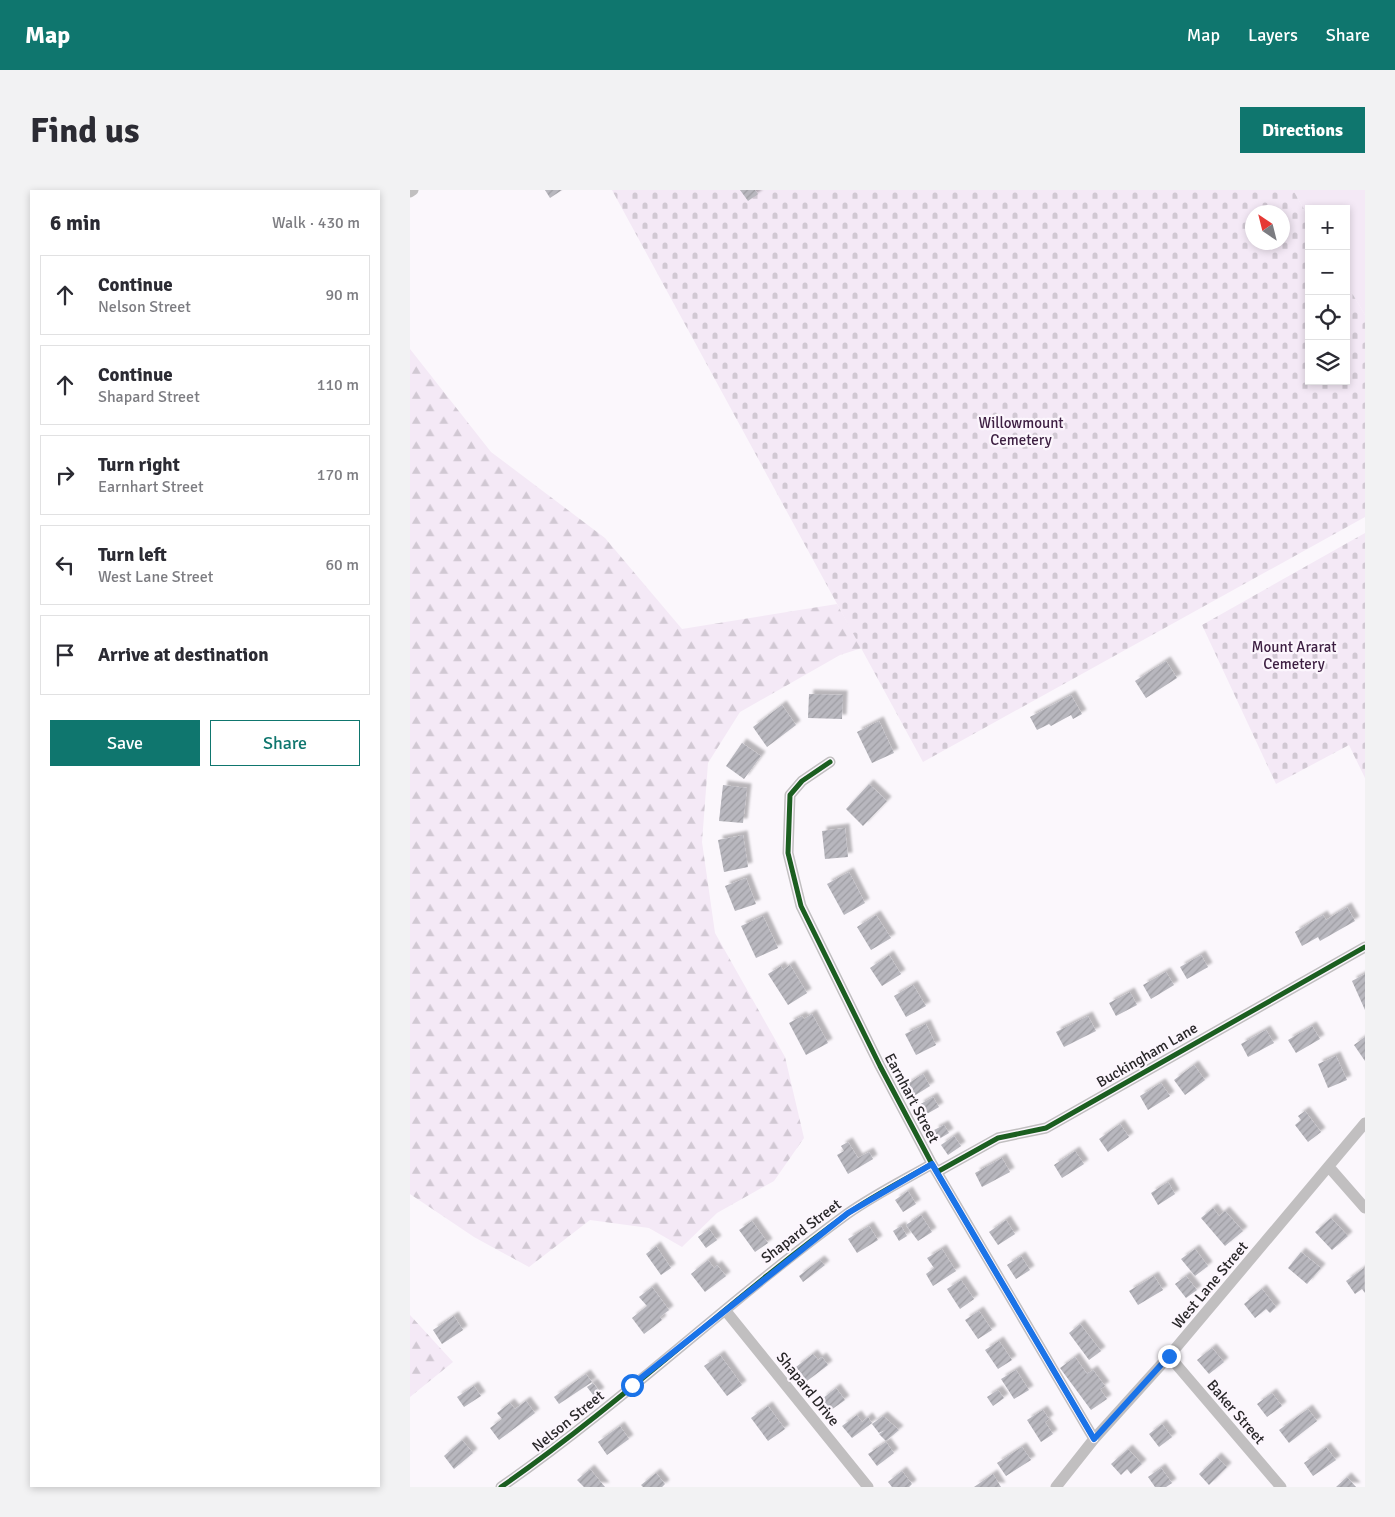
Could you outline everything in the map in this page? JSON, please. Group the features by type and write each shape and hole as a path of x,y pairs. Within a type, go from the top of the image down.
{"street":[{"path":"410,192 414,190"},
{"name":"Earnhart Street","path":"830,762 802,781 790,795 788,853 801,906 880,1066 934,1168 1094,1439"},
{"name":"Buckingham Lane","path":"934,1168 998,1138 1046,1128 1365,948"},
{"name":"West Lane Street","path":"1056,1487 1094,1439 1169,1356 1365,1123"},
{"path":"1329,1167 1365,1208"},
{"name":"Shapard Street","path":"765,1277 848,1213 934,1168"},
{"name":"Nelson Street","path":"502,1487 547,1455 765,1277"},
{"name":"Shapard Drive","path":"725,1310 868,1487"},
{"name":"Baker Street","path":"1169,1356 1281,1487"}],"green space":[{"name":"Willowmount Cemetery","path":"612,190 1293,190 1305,211 1305,385 1350,385 1350,290 1365,315 1365,517 923,762"},
{"path":"1293,190 1365,190 1365,315 1350,290 1350,205 1305,205 1305,211"},
{"path":"410,349 491,452 605,538 682,629 837,604 862,648 840,655 740,712 708,763 702,842 715,933 785,1057 804,1138 774,1181 717,1213 682,1247 649,1228 590,1220 529,1267 474,1237 410,1194"},
{"name":"Mount Ararat Cemetery","path":"1365,533 1365,778 1349,745 1276,784 1202,625"},
{"path":"410,1315 453,1362 410,1397"}],"building":[{"path":"545,190 562,190 550,198"},
{"path":"740,190 755,190 758,194 748,201"},
{"path":"1166,661 1177,678 1146,698 1135,681"},
{"path":"809,694 843,695 842,719 808,718"},
{"path":"1071,695 1082,714 1073,719 1071,715 1051,726 1049,724 1037,730 1030,717"},
{"path":"782,705 796,725 767,747 753,727"},
{"path":"879,721 894,753 872,763 857,732"},
{"path":"742,743 761,756 744,779 726,766"},
{"path":"869,784 887,801 863,826 846,809"},
{"path":"723,785 747,788 743,823 719,821"},
{"path":"845,828 848,857 825,859 822,831"},
{"path":"743,835 748,867 724,872 718,840"},
{"path":"849,872 865,903 844,915 827,884"},
{"path":"746,878 756,904 735,911 725,886"},
{"path":"1347,907 1355,921 1320,941 1318,937 1302,946 1295,932 1323,915 1326,920"},
{"path":"876,915 891,938 871,950 857,927"},
{"path":"763,916 778,948 756,958 741,926"},
{"path":"889,955 901,974 882,986 870,968"},
{"path":"1201,955 1208,967 1187,979 1180,967"},
{"path":"790,965 807,993 788,1005 768,974 781,966 783,970"},
{"path":"1166,972 1174,985 1151,999 1143,985"},
{"path":"1365,974 1365,1010 1352,981"},
{"path":"913,985 926,1006 906,1017 894,996"},
{"path":"1130,992 1137,1005 1116,1016 1109,1003"},
{"path":"812,1014 828,1043 806,1055 789,1023 802,1016 804,1019"},
{"path":"1088,1016 1096,1031 1064,1047 1056,1032"},
{"path":"926,1024 936,1045 916,1055 905,1034"},
{"path":"1312,1026 1320,1039 1296,1053 1288,1040"},
{"path":"1266,1030 1274,1043 1248,1057 1241,1044"},
{"path":"1365,1037 1365,1061 1354,1045"},
{"path":"1336,1056 1347,1080 1328,1088 1318,1064"},
{"path":"1194,1065 1205,1080 1185,1095 1174,1080"},
{"path":"923,1074 930,1086 914,1096 906,1085"},
{"path":"1161,1083 1170,1096 1148,1110 1140,1096"},
{"path":"933,1097 939,1107 925,1115 919,1105"},
{"path":"1305,1111 1321,1132 1308,1142 1295,1125 1301,1120 1298,1116"},
{"path":"1120,1124 1129,1137 1108,1152 1099,1139"},
{"path":"944,1125 949,1133 939,1139 934,1130"},
{"path":"954,1136 961,1146 948,1155 941,1145"},
{"path":"848,1142 858,1158 869,1152 873,1159 848,1174 837,1155 844,1151 841,1146"},
{"path":"1075,1151 1084,1164 1062,1178 1054,1165"},
{"path":"1002,1158 1010,1172 982,1187 975,1173"},
{"path":"1168,1182 1175,1194 1158,1205 1151,1193"},
{"path":"908,1191 916,1204 903,1212 895,1200"},
{"path":"1213,1208 1219,1216 1225,1211 1243,1231 1225,1246 1201,1218"},
{"path":"921,1215 932,1232 918,1241 906,1225"},
{"path":"1331,1218 1348,1236 1332,1250 1315,1232"},
{"path":"1006,1220 1015,1234 998,1245 989,1232"},
{"path":"752,1221 768,1243 755,1252 739,1230"},
{"path":"869,1226 878,1240 857,1253 848,1239"},
{"path":"901,1226 907,1236 899,1241 893,1231"},
{"path":"709,1229 717,1240 706,1248 698,1237"},
{"path":"656,1246 671,1268 661,1275 646,1254"},
{"path":"942,1249 956,1271 933,1286 926,1274 934,1268 927,1258"},
{"path":"1195,1249 1208,1266 1195,1276 1181,1259"},
{"path":"1301,1252 1321,1268 1307,1284 1288,1268"},
{"path":"1021,1256 1030,1270 1016,1279 1007,1265"},
{"path":"708,1260 714,1268 717,1265 726,1276 705,1292 691,1274"},
{"path":"820,1260 825,1265 803,1282 799,1276"},
{"path":"1364,1268 1365,1293 1362,1289 1355,1294 1346,1281"},
{"path":"1154,1276 1163,1290 1138,1305 1129,1291"},
{"path":"1186,1276 1197,1290 1186,1298 1175,1284"},
{"path":"961,1280 974,1299 960,1309 947,1289"},
{"path":"652,1287 669,1310 660,1317 662,1320 644,1334 632,1318 647,1306 639,1297"},
{"path":"1262,1289 1276,1307 1270,1313 1266,1309 1255,1318 1244,1304"},
{"path":"979,1311 992,1330 978,1339 965,1320"},
{"path":"454,1316 463,1330 442,1344 433,1330"},
{"path":"1080,1324 1101,1351 1089,1360 1069,1333"},
{"path":"999,1341 1012,1360 998,1369 985,1350"},
{"path":"1212,1348 1224,1362 1209,1374 1197,1360"},
{"path":"813,1354 818,1360 822,1357 828,1365 807,1381 796,1367"},
{"path":"720,1355 742,1385 727,1396 704,1366"},
{"path":"1075,1357 1087,1374 1093,1370 1105,1386 1100,1389 1107,1399 1091,1410 1060,1368"},
{"path":"1016,1370 1029,1390 1014,1399 1001,1379"},
{"path":"586,1374 592,1382 559,1404 554,1397"},
{"path":"593,1383 600,1392 594,1396 587,1387"},
{"path":"474,1386 481,1396 464,1407 457,1397"},
{"path":"836,1388 845,1400 831,1410 822,1399"},
{"path":"998,1390 1004,1398 993,1406 987,1397"},
{"path":"1272,1393 1282,1406 1267,1417 1257,1404"},
{"path":"526,1401 535,1413 499,1440 490,1428 502,1419 497,1413 510,1403 515,1409"},
{"path":"768,1406 785,1429 768,1441 751,1418"},
{"path":"1308,1409 1317,1421 1289,1443 1279,1430"},
{"path":"1043,1410 1049,1419 1045,1422 1053,1434 1041,1442 1027,1420"},
{"path":"857,1415 862,1422 868,1417 872,1423 852,1438 842,1426"},
{"path":"883,1416 899,1430 886,1441 879,1434 885,1430 879,1433 872,1424"},
{"path":"1162,1424 1172,1437 1159,1447 1149,1434"},
{"path":"620,1426 629,1439 607,1455 598,1442"},
{"path":"462,1440 473,1453 454,1469 444,1456"},
{"path":"886,1442 894,1453 877,1466 868,1454"},
{"path":"1022,1447 1031,1460 1006,1476 997,1463"},
{"path":"1326,1447 1336,1460 1313,1476 1304,1463"},
{"path":"1128,1449 1142,1464 1131,1474 1127,1469 1121,1475 1111,1464"},
{"path":"1217,1457 1227,1467 1209,1485 1199,1474"},
{"path":"1161,1468 1172,1483 1166,1487 1155,1487 1148,1477"},
{"path":"590,1469 605,1487 584,1487 577,1480"},
{"path":"902,1471 912,1484 909,1487 892,1487 888,1482"},
{"path":"656,1473 665,1484 662,1487 643,1487 641,1485"},
{"path":"993,1474 1001,1487 974,1487"},
{"path":"1347,1477 1356,1487 1336,1487"}],"cycle path":[{"path":"830,762 802,781 790,795 788,853 801,906 880,1066 932,1164 1094,1439"},
{"path":"937,1172 998,1138 1046,1128 1365,947"},
{"path":"501,1487 546,1455 803,1247 847,1214 878,1194 932,1164"}],"route":[{"path":"632,1385 765,1277 848,1213 932,1164 1094,1439 1169,1356"}]}
